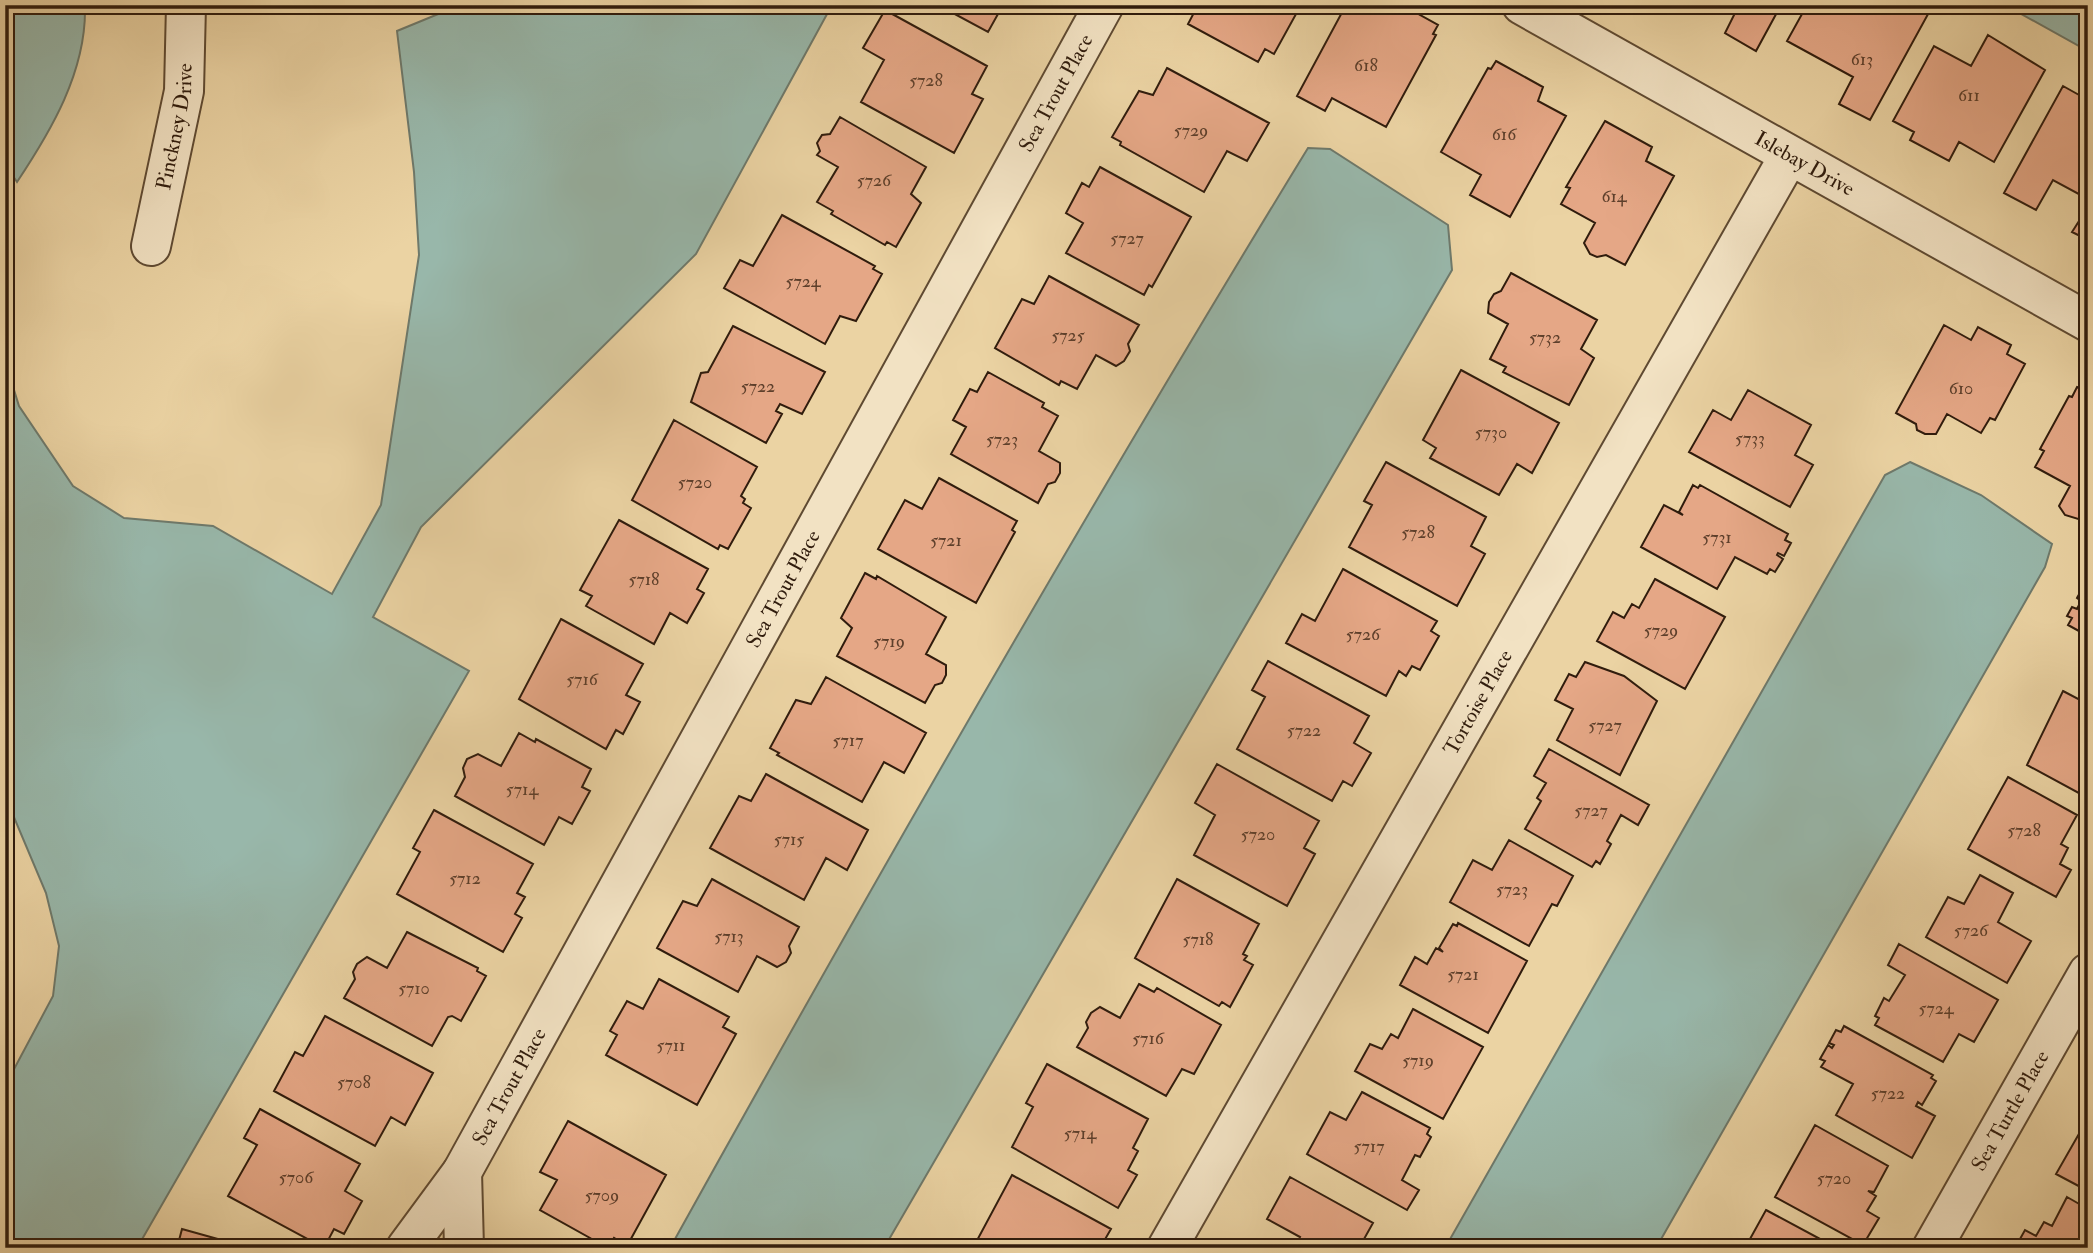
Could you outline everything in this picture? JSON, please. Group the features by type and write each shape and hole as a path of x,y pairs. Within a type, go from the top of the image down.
{"street":[{"name":"Pinckney Drive","path":"151,246 184,91 186,5"},
{"name":"Sea Trout Place","path":"406,1248 462,1172 1104,5"},
{"name":"Islebay Drive","path":"1522,5 2088,322"},
{"name":"Tortoise Place","path":"1167,1248 1789,156"},
{"name":"Sea Turtle Place","path":"1933,1248 2088,973"},
{"path":"462,1172 464,1248"}],"shaded area":[{"path":"5,5 83,5 85,8 84,32 73,78 54,121 17,182 5,164"},
{"path":"460,5 832,5 696,254 421,527 373,617 469,671 137,1248 5,1248 5,1086 53,996 59,946 46,893 5,796 5,361 19,406 73,486 124,518 213,526 332,594 381,505 419,255 414,172 397,31"},
{"path":"2005,5 2088,5 2088,51"},
{"path":"1308,148 1330,149 1448,225 1452,270 884,1248 670,1248 983,694"},
{"path":"1910,462 1981,495 2052,544 2045,567 1656,1248 1445,1248 1885,475"}],"building":[{"path":"938,5 1003,5 988,32"},
{"path":"1198,5 1301,5 1274,54 1265,49 1258,62 1188,24"},
{"path":"1346,5 1371,5 1379,10 1382,6 1402,5 1438,25 1433,34 1436,35 1386,127 1332,98 1325,111 1297,96"},
{"path":"1739,5 1781,5 1756,51 1725,33"},
{"path":"1807,5 1933,5 1870,120 1839,104 1853,77 1787,41"},
{"path":"885,10 987,66 972,94 983,99 954,153 861,102 884,60 863,48"},
{"path":"1988,35 2045,70 1994,162 1959,142 1949,161 1910,140 1914,132 1893,121 1934,46 1971,66"},
{"path":"1496,61 1543,87 1538,101 1566,116 1510,217 1470,195 1481,175 1441,152 1488,68 1491,69"},
{"path":"1167,68 1269,123 1247,161 1227,151 1204,192 1120,145 1121,142 1112,137 1139,91 1153,95"},
{"path":"2063,86 2088,100 2088,199 2053,180 2036,210 2004,193"},
{"path":"840,117 926,167 911,194 921,203 896,247 887,242 885,245 831,214 833,211 817,202 838,167 817,155 820,151 817,143 822,135 830,134"},
{"path":"1605,121 1652,147 1646,161 1674,176 1625,265 1606,255 1597,257 1590,254 1584,243 1595,223 1561,204 1570,188 1566,187"},
{"path":"1100,167 1191,217 1152,287 1149,285 1144,295 1066,253 1083,223 1066,213 1082,183 1089,187"},
{"path":"2088,207 2088,240 2072,232"},
{"path":"782,215 875,266 873,269 882,274 856,321 840,316 825,344 724,288 740,260 753,266"},
{"path":"1511,273 1597,320 1581,349 1594,358 1569,405 1503,372 1506,367 1490,359 1508,324 1488,313 1489,302 1494,294 1501,291"},
{"path":"1049,276 1139,325 1128,344 1130,351 1124,361 1116,366 1096,355 1077,389 1061,381 1059,385 995,348 1022,299 1034,304"},
{"path":"1944,325 1971,340 1978,327 2011,345 2007,354 2025,364 1995,420 1990,418 1981,433 1947,414 1936,434 1925,434 1917,430 1916,424 1896,413"},
{"path":"733,326 825,372 802,414 780,404 776,411 782,414 766,443 691,402 701,373 708,372"},
{"path":"1461,370 1559,423 1532,473 1517,464 1499,495 1430,458 1436,448 1423,440"},
{"path":"988,372 1044,403 1042,407 1058,416 1039,451 1060,463 1060,473 1055,482 1048,484 1038,503 951,454 966,427 953,420 970,389 977,392"},
{"path":"2077,387 2088,393 2088,522 2065,515 2059,506 2070,486 2035,467 2044,451 2040,449 2069,396 2072,397"},
{"path":"1748,390 1811,425 1795,455 1813,465 1790,507 1689,452 1713,410 1731,420"},
{"path":"674,420 757,467 741,496 745,499 743,503 751,508 728,549 720,545 718,549 632,500"},
{"path":"1386,462 1486,517 1471,546 1485,554 1457,606 1349,547 1372,505 1364,501"},
{"path":"939,478 1017,521 1012,530 1015,532 976,603 878,549 905,500 922,509"},
{"path":"1693,485 1698,488 1700,485 1788,534 1785,540 1791,543 1784,556 1778,553 1783,559 1775,572 1770,569 1767,574 1735,557 1717,589 1641,547 1664,505 1683,515 1679,512"},
{"path":"619,520 708,569 697,589 704,593 687,623 670,613 654,644 586,606 592,596 580,590"},
{"path":"1343,569 1437,621 1431,631 1439,636 1420,670 1412,666 1406,676 1399,671 1386,696 1286,643 1302,614 1315,621"},
{"path":"865,573 876,579 877,576 946,617 926,654 946,665 946,675 942,683 935,685 925,703 837,656 852,628 841,618"},
{"path":"1655,579 1725,617 1685,689 1597,641 1613,612 1624,618 1632,604 1639,608"},
{"path":"2088,588 2088,636 2068,625 2072,618 2067,616 2072,607 2077,609 2081,601 2077,598 2082,589 2086,592"},
{"path":"561,619 643,664 626,695 640,702 623,734 616,730 606,749 519,699"},
{"path":"1268,661 1369,716 1354,743 1371,753 1352,786 1343,781 1332,801 1237,749 1265,697 1252,690"},
{"path":"1585,662 1624,676 1657,701 1620,775 1557,740 1573,709 1555,700 1569,674 1576,677"},
{"path":"826,677 926,733 904,773 884,762 862,802 777,755 779,753 770,748 796,700 811,704"},
{"path":"2063,691 2088,704 2088,798 2027,765"},
{"path":"519,733 535,742 536,739 591,769 582,787 590,791 572,824 559,817 544,845 455,796 465,777 463,768 467,759 478,754 501,766"},
{"path":"1549,749 1649,805 1638,825 1621,815 1607,841 1611,844 1600,864 1596,861 1592,867 1525,829 1541,801 1537,798 1546,783 1534,776"},
{"path":"1217,764 1319,821 1304,848 1315,854 1287,906 1194,855 1215,815 1195,803"},
{"path":"766,774 868,830 847,870 826,858 804,900 710,848 739,796 751,801"},
{"path":"2008,777 2077,815 2061,844 2068,848 2060,864 2071,870 2056,897 1968,849"},
{"path":"434,810 533,864 517,893 525,897 515,914 522,918 503,952 397,894 420,852 413,848"},
{"path":"1509,840 1573,876 1557,906 1552,904 1529,946 1450,902 1473,860 1492,870"},
{"path":"1980,875 2013,893 1998,922 2031,941 2007,983 1926,937 1948,897 1964,904"},
{"path":"712,879 799,927 789,946 791,953 786,962 777,967 757,956 738,992 657,948 683,901 697,906"},
{"path":"1177,879 1259,924 1243,954 1247,956 1244,960 1253,965 1230,1007 1222,1002 1219,1006 1135,958"},
{"path":"1458,923 1527,961 1488,1033 1400,985 1415,957 1427,964 1436,948 1443,952 1439,948 1453,924 1457,926"},
{"path":"407,932 478,968 477,971 486,976 461,1021 452,1016 448,1017 432,1046 344,998 355,979 353,972 357,964 367,957 387,968"},
{"path":"1899,944 1998,1000 1974,1042 1959,1034 1943,1062 1875,1025 1879,1018 1875,1016 1884,998 1889,1001 1905,975 1888,965"},
{"path":"659,979 729,1017 723,1027 736,1034 697,1105 606,1055 617,1035 610,1031 627,1001 643,1009"},
{"path":"1139,984 1154,992 1157,988 1221,1025 1194,1074 1182,1069 1166,1096 1077,1047 1088,1028 1086,1022 1091,1013 1100,1007 1120,1018"},
{"path":"1413,1009 1483,1047 1443,1119 1355,1071 1370,1044 1382,1049 1391,1034 1398,1038"},
{"path":"325,1016 433,1073 405,1125 391,1117 375,1146 274,1091 295,1052 303,1056"},
{"path":"1844,1026 1933,1075 1931,1078 1936,1081 1922,1105 1918,1102 1916,1106 1935,1116 1912,1158 1836,1115 1853,1084 1821,1067 1825,1061 1820,1059 1828,1045 1832,1048 1834,1045 1829,1043 1836,1030 1841,1032"},
{"path":"1047,1064 1148,1119 1133,1148 1138,1151 1128,1170 1137,1175 1118,1208 1012,1147 1033,1107 1026,1103"},
{"path":"1362,1092 1430,1128 1427,1134 1431,1137 1420,1157 1415,1155 1402,1180 1419,1190 1407,1210 1307,1154 1330,1112 1346,1120"},
{"path":"260,1109 360,1164 345,1191 362,1201 344,1234 334,1229 324,1248 228,1196 257,1145 244,1138"},
{"path":"568,1121 666,1175 627,1246 614,1238 608,1248 540,1210 557,1180 540,1172"},
{"path":"1815,1125 1888,1166 1874,1192 1868,1191 1876,1196 1867,1211 1879,1218 1863,1245 1775,1197"},
{"path":"2080,1132 2088,1136 2088,1191 2056,1174"},
{"path":"1012,1175 1111,1229 1100,1248 974,1246"},
{"path":"1290,1177 1373,1223 1359,1248 1294,1248 1300,1237 1267,1219"},
{"path":"2067,1197 2088,1209 2088,1248 2015,1248 2025,1230 2036,1236 2044,1222 2052,1226"},
{"path":"1766,1210 1835,1247 1745,1248"},
{"path":"182,1229 250,1248 177,1248"}]}
